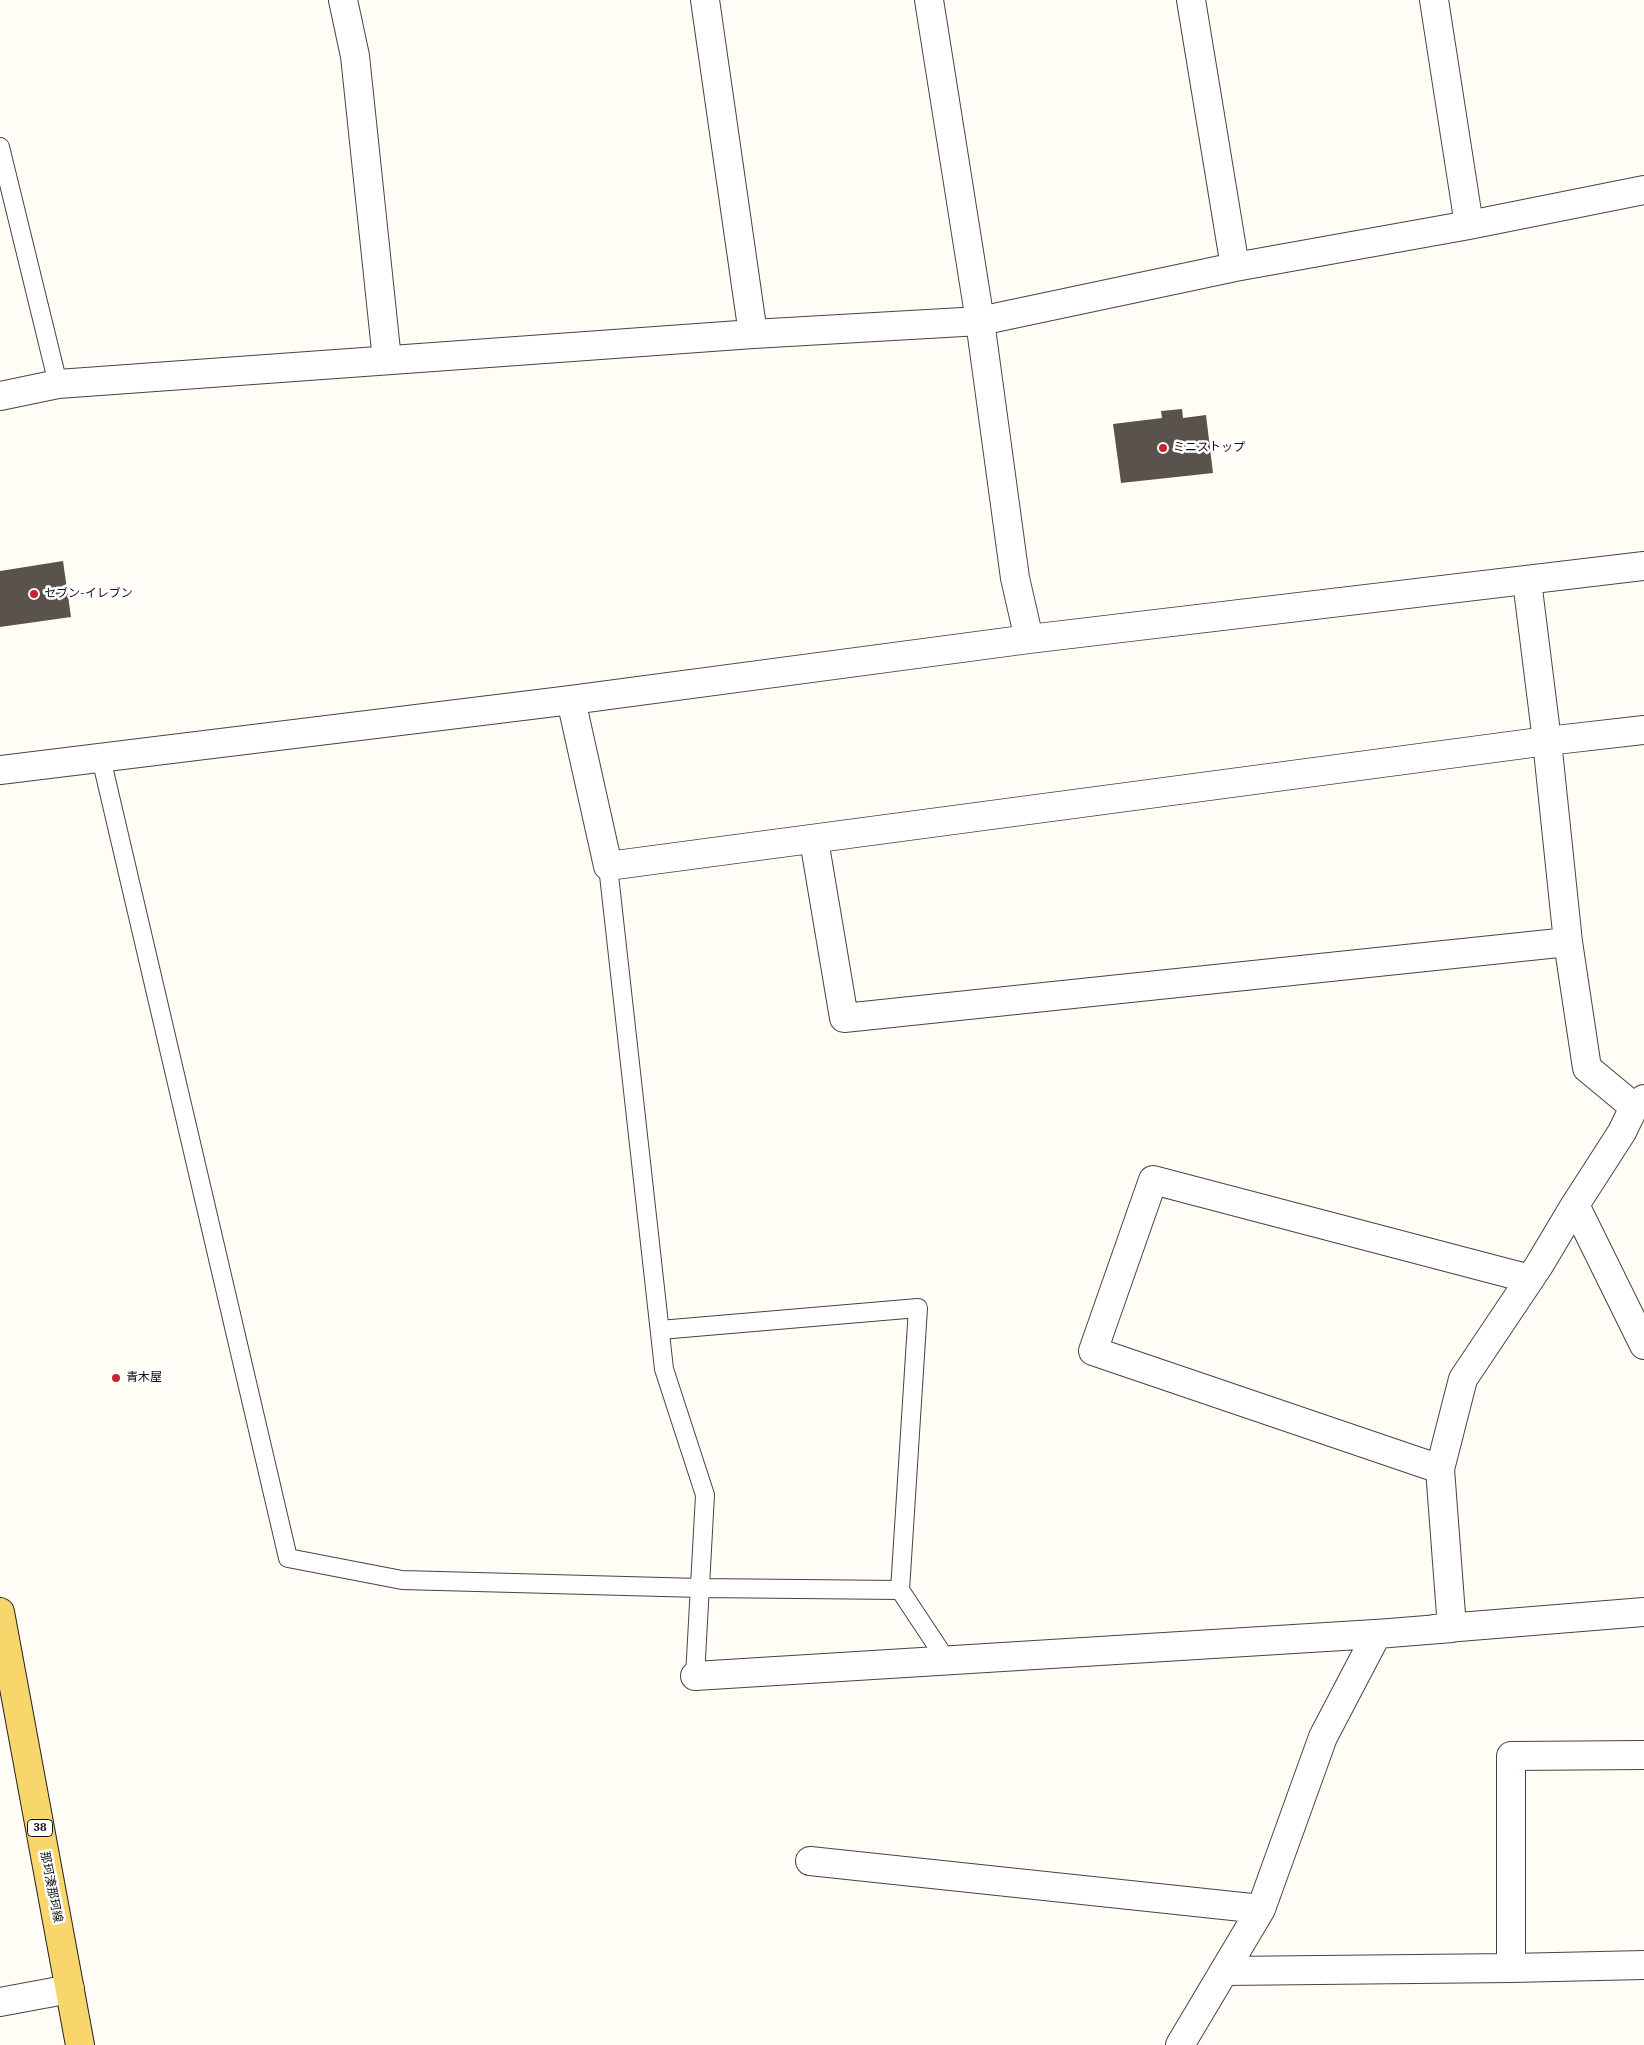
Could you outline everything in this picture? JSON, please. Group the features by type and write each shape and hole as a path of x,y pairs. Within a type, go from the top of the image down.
{"main road":[{"name":"那珂湊那珂線","path":"0,1612 80,2045"}],"street":[{"path":"343,0 354,56 387,360"},
{"path":"705,0 753,334"},
{"path":"930,0 980,321 1015,578 1028,639"},
{"path":"1191,0 1235,266"},
{"path":"1434,0 1469,225"},
{"path":"0,396 58,384 753,334 980,321 1235,266 1469,225 1644,190"},
{"path":"0,770 571,700 1028,639 1644,566"},
{"path":"1452,1628 1440,1469 1463,1379 1530,1279 1639,1103 1587,1068 1568,942 1547,741 1527,581"},
{"path":"571,700 608,866 1547,741 1644,730"},
{"path":"814,840 844,1018 1568,942"},
{"path":"1440,1469 1093,1351 1153,1180 1530,1279"},
{"path":"1575,1205 1644,1345"},
{"path":"695,1676 1376,1634 1644,1612"},
{"path":"1180,2045 1261,1908 1323,1738 1376,1634"},
{"path":"1511,1968 1511,1756 1644,1755"},
{"path":"810,1861 1261,1908"},
{"path":"1224,1971 1644,1965"},
{"path":"0,2002 70,1988"}],"lane":[{"path":"0,147 58,384"},
{"path":"102,758 288,1558 402,1580 700,1588 900,1590"},
{"path":"608,866 664,1369 705,1494 695,1676"},
{"path":"660,1330 918,1308 900,1590 947,1661"}],"building":[{"name":"ミニストップ","path":"1182,409 1183,418 1206,415 1213,473 1121,483 1113,424 1162,418 1161,411"},
{"name":"セブン-イレブン","path":"63,561 71,617 0,627 0,571"}],"place":[{"name":"ミニストップ","path":"1163,448"},
{"name":"セブン-イレブン","path":"34,594"},
{"name":"青木屋","path":"116,1378"}]}
